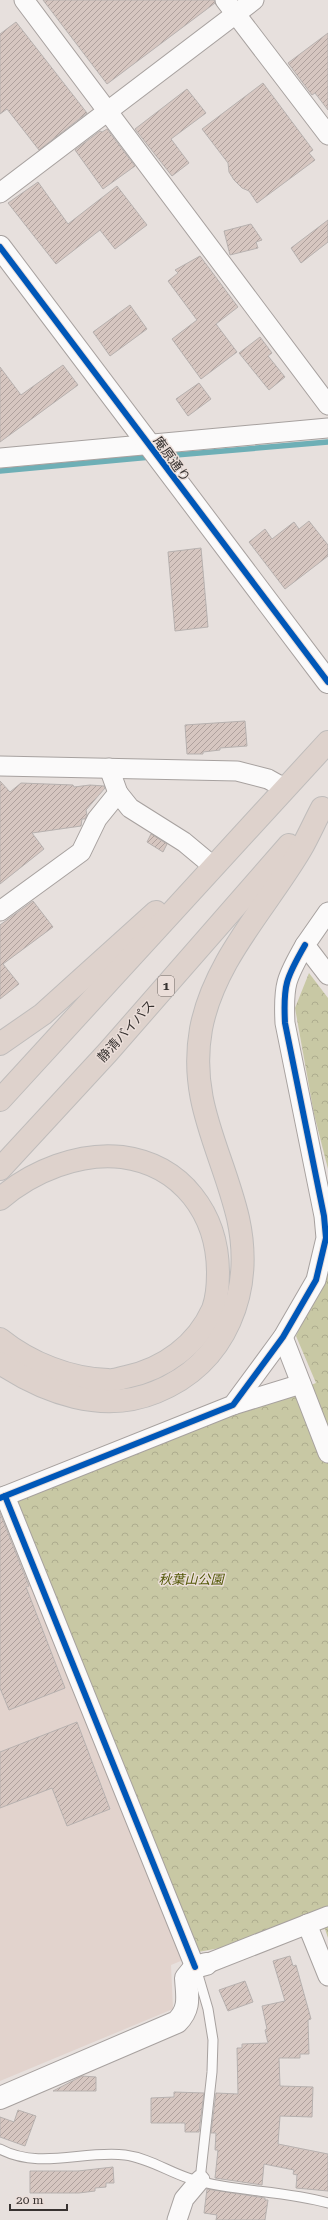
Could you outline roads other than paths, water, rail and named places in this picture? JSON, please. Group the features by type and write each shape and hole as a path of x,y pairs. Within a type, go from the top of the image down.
{"highway":[{"path":"0,1100 212,865 257,820 328,742"},
{"path":"0,1363 25,1380 61,1394 102,1402 139,1399 170,1386 195,1370 219,1344 236,1309 241,1284 241,1252 238,1219 199,1092 198,1063 201,1029 211,993 230,957 301,849 325,804"},
{"name":"静清バイパス","path":"0,1169 108,1052 325,804"},
{"path":"0,1044 43,1014 212,865"},
{"path":"0,1199 10,1190 51,1168 81,1158 110,1156 141,1160 165,1171 185,1187 199,1203 209,1221 218,1263 218,1286 213,1308 200,1331 175,1357 144,1373 110,1381 78,1376 43,1365 0,1339"}],"street":[{"path":"24,0 328,405"},
{"path":"0,193 108,111 230,7 254,0"},
{"path":"230,7 328,135"},
{"name":"庵原通り","path":"0,247 166,470 328,682"},
{"path":"0,458 150,447 328,428"},
{"path":"0,766 237,771 268,779 286,789"},
{"path":"109,768 118,793 130,808 184,842 212,865"},
{"path":"0,911 81,852 97,818 118,793"},
{"path":"233,1405 283,1337 316,1280 326,1238 324,1216 285,1023 284,996 288,976 305,945 328,912"},
{"path":"305,945 328,975"},
{"path":"283,1337 328,1453"},
{"path":"201,1965 2,1497 233,1405 301,1384"},
{"path":"0,2098 177,2022 185,2014 188,2001 186,1978 201,1965 328,1916"},
{"path":"307,1924 328,1976"},
{"path":"178,2220 184,2199 200,2180"}],"lane":[{"path":"200,2180 212,2072 213,2040 201,1965"},
{"path":"0,2149 9,2154 32,2160 125,2155 145,2160 188,2178 328,2203"}],"waterway":[{"path":"164,456 328,442"},
{"path":"0,471 151,457"}],"park label":[{"name":"秋葉山公園","path":"191,1579"}]}
